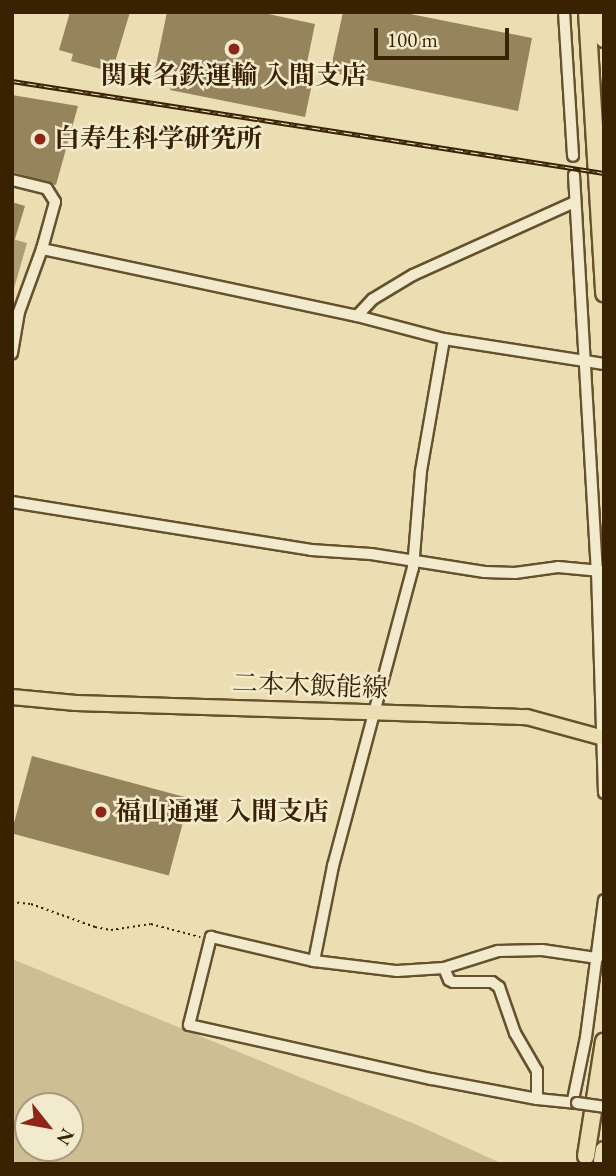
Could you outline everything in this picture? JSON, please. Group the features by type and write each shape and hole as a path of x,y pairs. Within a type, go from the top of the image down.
{"highway":[{"path":"587,12 604,293"},
{"path":"602,12 604,39"},
{"path":"586,1156 604,1041"}],"main road":[{"name":"二本木飯能線","path":"12,697 76,703 527,718 602,737"}],"street":[{"path":"564,12 573,156"},
{"path":"574,175 594,362 604,793"},
{"path":"12,180 47,189 55,202 43,249 19,312 12,353"},
{"path":"357,316 373,299 413,275 575,202"},
{"path":"43,249 357,316 444,339 594,362"},
{"path":"314,961 332,866 376,714 414,561 421,471 444,339"},
{"path":"12,502 311,550 500,574 558,567 600,571"},
{"path":"575,1102 604,900"},
{"path":"597,958 542,950 498,951 444,968 397,971 314,961 211,937 189,1025 537,1099 604,1107"},
{"path":"444,968 453,982 492,982 499,987 515,1033 537,1071 537,1099"}],"path":[{"path":"12,902 31,904 111,930 151,924 191,938 211,937"}],"shaded area":[{"path":"12,239 27,243 13,292 12,291"},
{"path":"12,959 417,1125 503,1164 12,1164"}],"building":[{"path":"70,12 130,12 112,72 71,61 73,54 59,50"},
{"name":"関東名鉄運輸 入間支店","path":"167,12 259,12 315,24 303,82 312,84 305,117 170,90 172,79 154,75"},
{"path":"343,12 400,12 532,38 518,111 330,72"},
{"name":"白寿生科学研究所","path":"12,95 78,106 56,185 12,172"},
{"path":"12,202 25,206 14,242 12,242"},
{"name":"福山通運 入間支店","path":"32,756 189,798 169,875 12,833"}],"railway":[{"path":"12,81 604,173"}],"place":[{"name":"関東名鉄運輸 入間支店","path":"234,49"},
{"name":"白寿生科学研究所","path":"40,139"},
{"name":"福山通運 入間支店","path":"101,812"}]}
